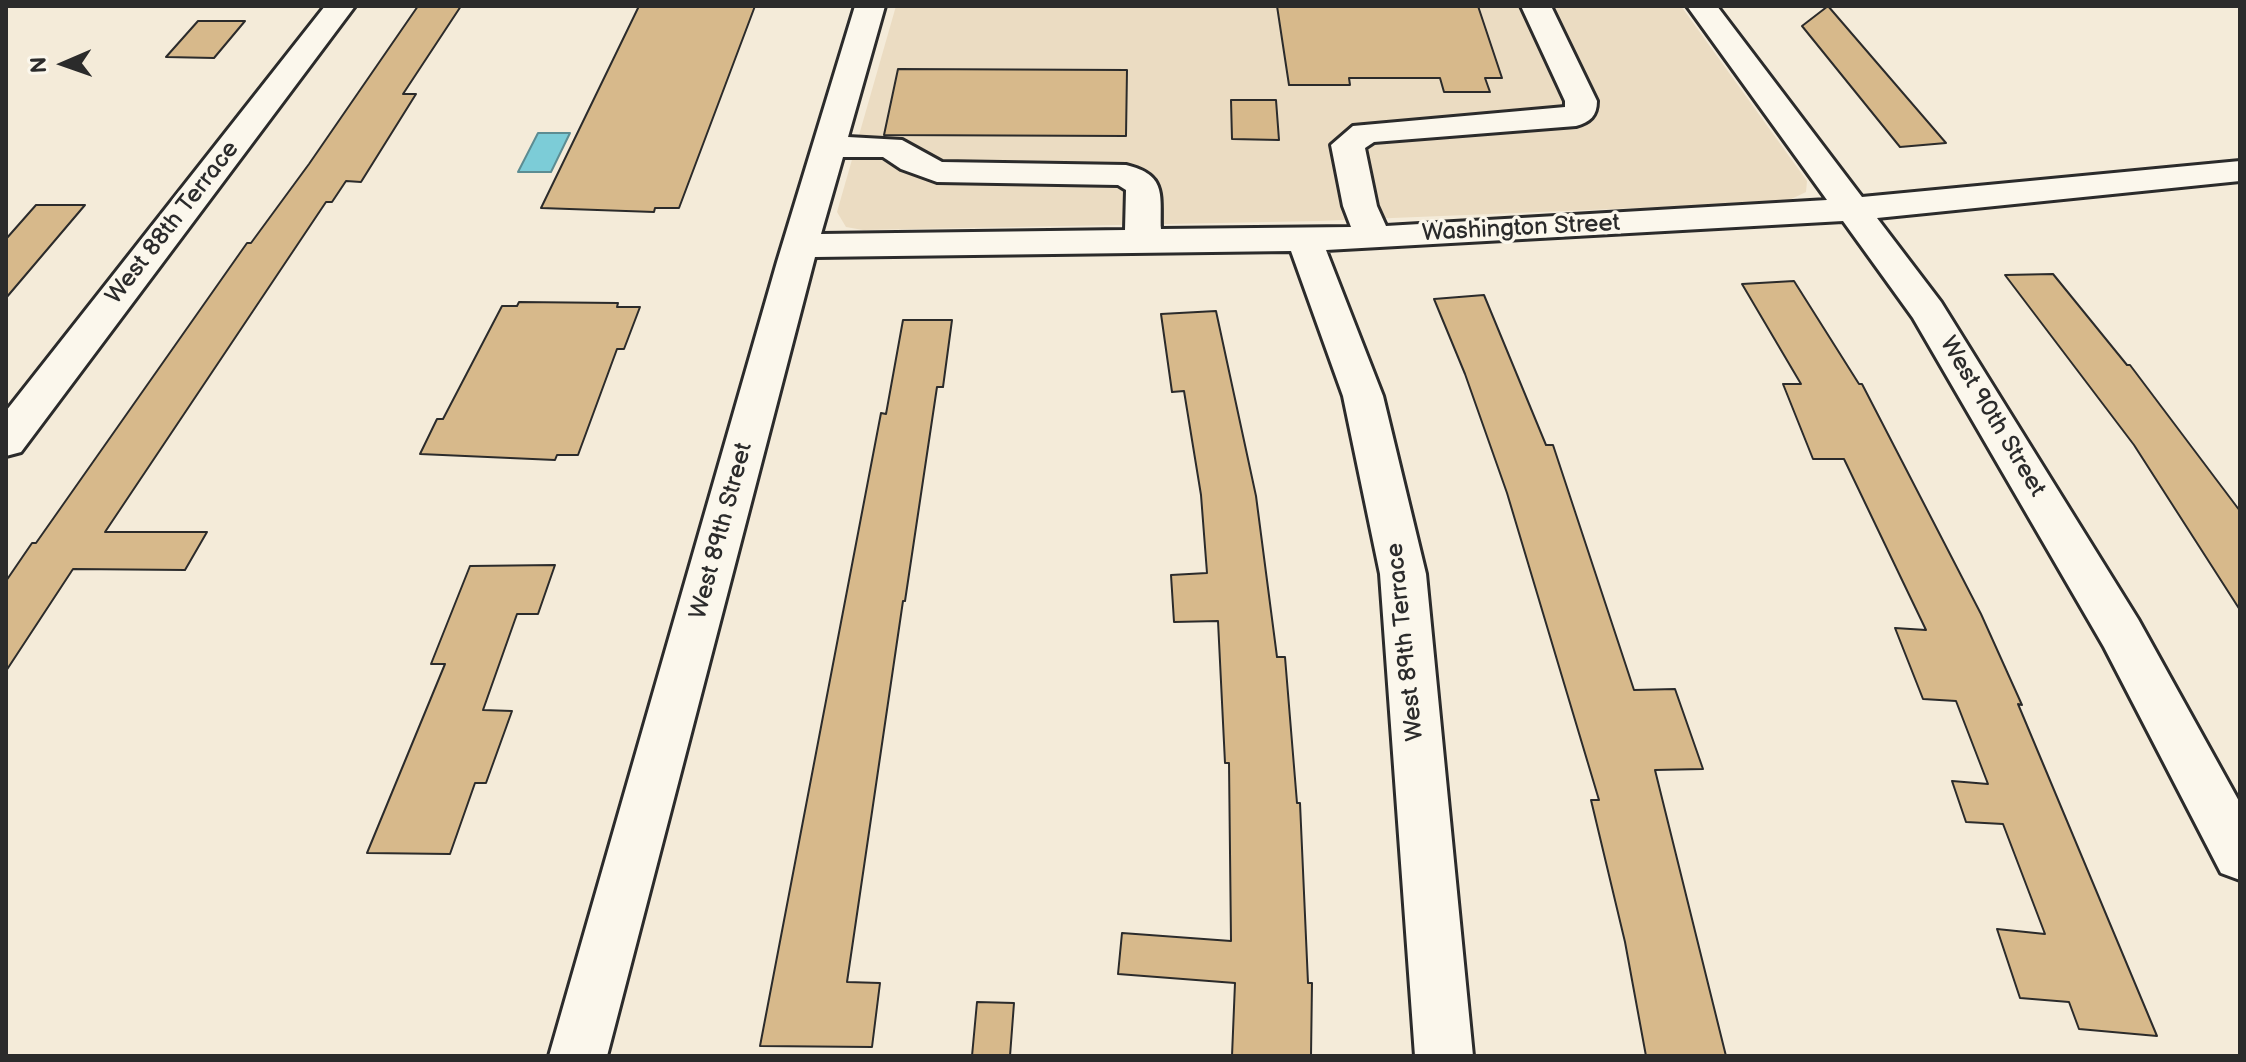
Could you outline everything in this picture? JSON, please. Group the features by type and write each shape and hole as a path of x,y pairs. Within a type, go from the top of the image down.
{"street":[{"name":"West 88th Terrace","path":"6,441 340,6"},
{"name":"West 89th Street","path":"578,1056 870,6"},
{"path":"1374,238 1360,206 1348,145 1365,133 1576,116 1581,110 1581,101 1536,6"},
{"name":"West 90th Street","path":"1702,6 1928,311 2105,606 2240,855"},
{"path":"829,147 890,147 913,162 937,172 969,175 1126,175 1143,186 1143,243"},
{"name":"Washington Street","path":"801,246 1374,238 1854,209 2240,171"},
{"name":"West 89th Terrace","path":"1305,241 1363,396 1403,574 1444,1056"}],"shaded area":[{"path":"896,6 1681,6 1807,181 1806,192 1785,202 1319,221 863,230 846,227 837,212"}],"water":[{"path":"538,133 570,133 551,172 518,172"}],"building":[{"path":"418,6 461,6 403,94 416,94 361,182 346,181 332,202 326,202 105,532 207,532 185,570 73,569 6,671 6,581 247,243 251,243 309,164"},
{"path":"639,6 755,6 679,208 655,208 654,212 541,208"},
{"path":"1277,6 1478,6 1502,78 1485,78 1490,92 1444,92 1440,78 1349,78 1350,85 1289,85"},
{"path":"1828,6 1946,143 1900,147 1802,26"},
{"path":"198,21 245,21 214,58 166,57"},
{"path":"898,69 1127,70 1126,136 884,135"},
{"path":"1231,100 1276,100 1279,140 1232,139"},
{"path":"36,205 85,205 6,298 6,239"},
{"path":"2053,274 2130,365 2240,511 2240,610 2134,445 2005,275"},
{"path":"1794,281 1859,384 1862,384 1981,614 2022,705 2018,704 2157,1036 2079,1029 2069,1002 2020,998 1997,929 2045,934 2003,824 1966,822 1952,781 1988,784 1956,701 1923,699 1895,628 1926,630 1844,459 1813,459 1783,384 1801,384 1742,284"},
{"path":"1484,295 1546,445 1553,445 1634,690 1675,689 1703,769 1655,770 1726,1056 1646,1056 1625,942 1591,800 1599,800 1507,493 1465,374 1434,299"},
{"path":"519,302 618,303 617,307 640,307 624,349 617,349 578,455 557,455 555,460 420,454 437,419 443,419 502,306 517,306"},
{"path":"1216,311 1256,496 1277,657 1285,657 1297,803 1300,803 1308,983 1312,983 1311,1056 1232,1056 1235,983 1118,974 1122,933 1231,941 1229,763 1225,763 1218,621 1174,622 1171,575 1207,573 1201,495 1184,391 1172,392 1161,314"},
{"path":"903,320 952,320 943,387 937,387 903,601 847,982 880,983 872,1047 760,1046 881,413 886,414"},
{"path":"555,565 538,614 517,614 483,710 512,711 486,783 475,783 450,854 367,853 445,664 431,664 470,566"},
{"path":"977,1002 1014,1003 1010,1056 972,1056"}]}
